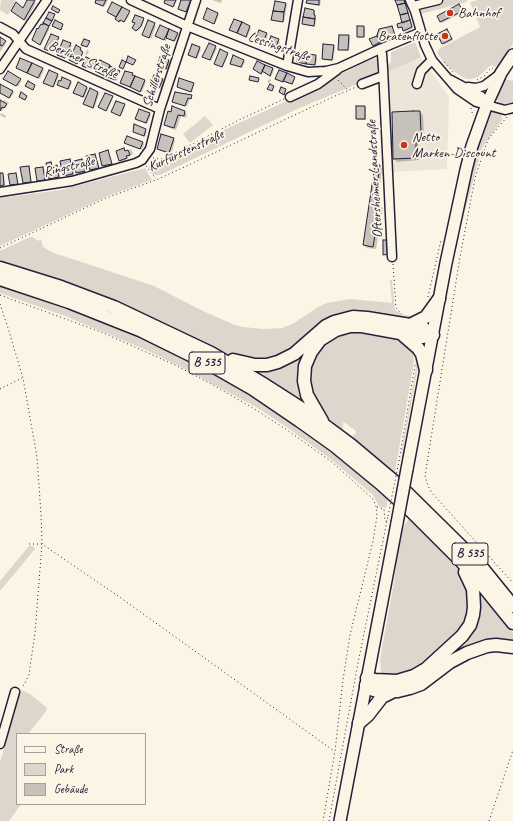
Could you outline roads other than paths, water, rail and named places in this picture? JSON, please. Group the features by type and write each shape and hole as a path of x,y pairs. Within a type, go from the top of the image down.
{"highway":[{"name":"B 535","path":"0,268 61,287 114,307 211,353 265,385 325,426 379,468 422,506 479,564 513,606"},
{"name":"B 535","path":"0,279 69,302 142,331 253,389 300,420 335,446 380,483 416,516 483,586 513,623"},
{"path":"408,320 426,317 439,299"},
{"name":"B 535","path":"211,353 247,364 267,365 278,362 290,356 302,348 326,326 353,317 408,320 433,335"},
{"name":"B 535","path":"325,426 307,395 304,381 305,366 311,352 315,346 328,334 350,326 362,326 422,337 433,335"},
{"name":"B 535","path":"400,333 418,348 422,354 426,370"},
{"name":"B 535","path":"367,682 396,681 414,676 426,669 462,636 470,625 473,615 474,601 473,589 461,562"},
{"path":"367,682 374,691 393,691 410,688 421,684 450,662 475,650 496,645 513,647"},
{"path":"359,723 368,715 382,698 393,691"}],"main road":[{"path":"340,821 367,682 391,520 407,469 439,299 466,170 472,146 487,104 501,74 513,55"}],"street":[{"path":"0,69 47,0"},
{"name":"Lessingstraße","path":"131,0 187,26 287,66 308,72 326,71 339,68 421,32"},
{"name":"Schillerstraße","path":"144,158 150,149 160,109 196,0"},
{"path":"287,66 298,0"},
{"path":"438,0 412,3 425,45 436,59 446,78 457,90 476,102 511,109"},
{"name":"Berliner Straße","path":"0,27 13,34 18,42 26,49 160,109"},
{"name":"Oftersheimer Landstraße","path":"380,49 382,54 392,257"},
{"path":"417,84 421,71 436,59"},
{"path":"290,97 318,84 339,68"},
{"path":"465,87 476,88 484,86 501,74"},
{"path":"362,84 383,76"},
{"path":"446,78 481,96 487,104"},
{"name":"Ringstraße","path":"0,192 72,181 136,163 144,158"},
{"path":"1,739 15,692"}],"place":[{"name":"Bahnhof","path":"450,13"},
{"name":"Bratenflotte","path":"445,36"},
{"name":"Netto Marken-Discount","path":"404,145"}]}
